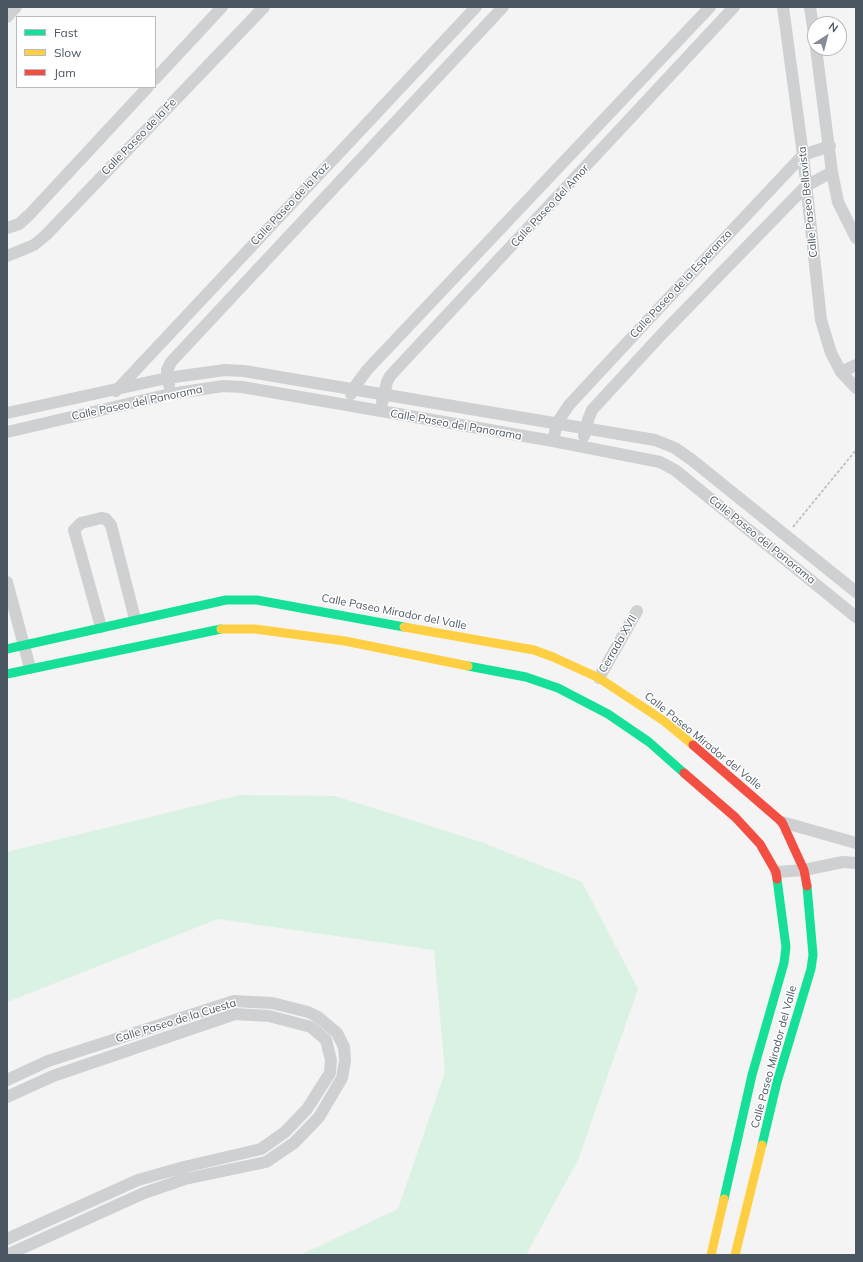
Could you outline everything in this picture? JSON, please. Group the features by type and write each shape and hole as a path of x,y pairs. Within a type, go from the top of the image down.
{"street":[{"path":"7,17 16,7"},
{"path":"156,78 222,7"},
{"name":"Calle Paseo de la Fe","path":"7,256 34,246 46,235 264,7"},
{"name":"Calle Paseo de la Paz","path":"116,390 476,7"},
{"name":"Calle Paseo de la Paz","path":"170,394 167,370 171,362 503,7"},
{"name":"Calle Paseo del Amor","path":"348,406 352,389 367,370 710,7"},
{"name":"Calle Paseo del Amor","path":"381,412 384,395 390,376 734,7"},
{"name":"Calle Paseo Bellavista","path":"783,7 804,155 821,320 831,353 841,372 856,388"},
{"path":"817,56 830,146 832,172 838,202 854,230"},
{"path":"7,228 19,224 29,215 147,88"},
{"name":"Calle Paseo de la Esperanza","path":"553,441 557,423 569,405 596,374 804,155 830,146"},
{"name":"Calle Paseo de la Esperanza","path":"583,447 585,429 592,410 661,335 806,186 832,172"},
{"path":"841,372 856,365"},
{"name":"Calle Paseo del Panorama","path":"7,413 167,378 225,370 244,370 655,440 675,448 692,460 856,592"},
{"name":"Calle Paseo del Panorama","path":"7,432 170,394 223,386 242,387 553,441 668,465 856,617"},
{"path":"116,390 120,406"},
{"path":"101,627 74,530 81,523 101,518 106,519 111,525 135,619"},
{"path":"7,582 30,668"},
{"name":"Calle Paseo Mirador del Valle","path":"7,649 135,619 226,600 258,600 349,615 534,650 599,678 664,722 782,822 804,870 812,921 813,955 811,969 777,1082 735,1255"},
{"name":"Cerrada XVII","path":"599,678 638,610"},
{"path":"346,634 349,615"},
{"name":"Calle Paseo Mirador del Valle","path":"7,674 196,632 226,628 346,634 526,677 558,688 608,714 649,742 735,817 760,844 776,872 784,924 786,947 784,963 759,1077 711,1255"},
{"path":"782,822 856,843"},
{"path":"776,872 804,870 843,862 856,863"},
{"name":"Calle Paseo de la Cuesta","path":"7,1080 48,1061 234,1001 272,1002 308,1012 318,1017 337,1033 344,1047 345,1061 342,1078 319,1117 294,1143 266,1162 186,1179 144,1193 7,1255"},
{"path":"302,1024 308,1012"},
{"name":"Calle Paseo de la Cuesta","path":"7,1097 54,1076 235,1014 269,1016 310,1027 326,1040 331,1060 330,1073 307,1109 285,1132 261,1149 184,1167 138,1180 7,1239"},
{"path":"48,1061 54,1076"},
{"path":"759,1077 777,1082"},
{"path":"184,1167 186,1179"}],"path":[{"path":"786,535 856,450"}],"green space":[{"path":"240,795 335,796 481,842 582,882 638,989 578,1160 526,1255 300,1255 398,1209 445,1072 434,950 218,919 7,1002 7,852"}],"traffic: fast":[{"path":"7,649 226,600 257,600 404,627"},
{"path":"7,674 221,629"},
{"path":"468,666 526,677 558,688 608,714 649,742 684,773"},
{"path":"724,1199 752,1075 784,963 786,947 777,879"},
{"path":"762,1145 777,1082 811,969 813,955 807,886"}],"traffic: slow":[{"path":"404,627 534,650 553,657 599,678 664,721 693,745"},
{"path":"221,629 255,629 345,641 468,666"},
{"path":"735,1255 762,1145"},
{"path":"711,1255 724,1199"}],"traffic: jam":[{"path":"693,745 782,822 804,870 807,886"},
{"path":"684,773 735,817 760,844 776,872 777,879"}]}
